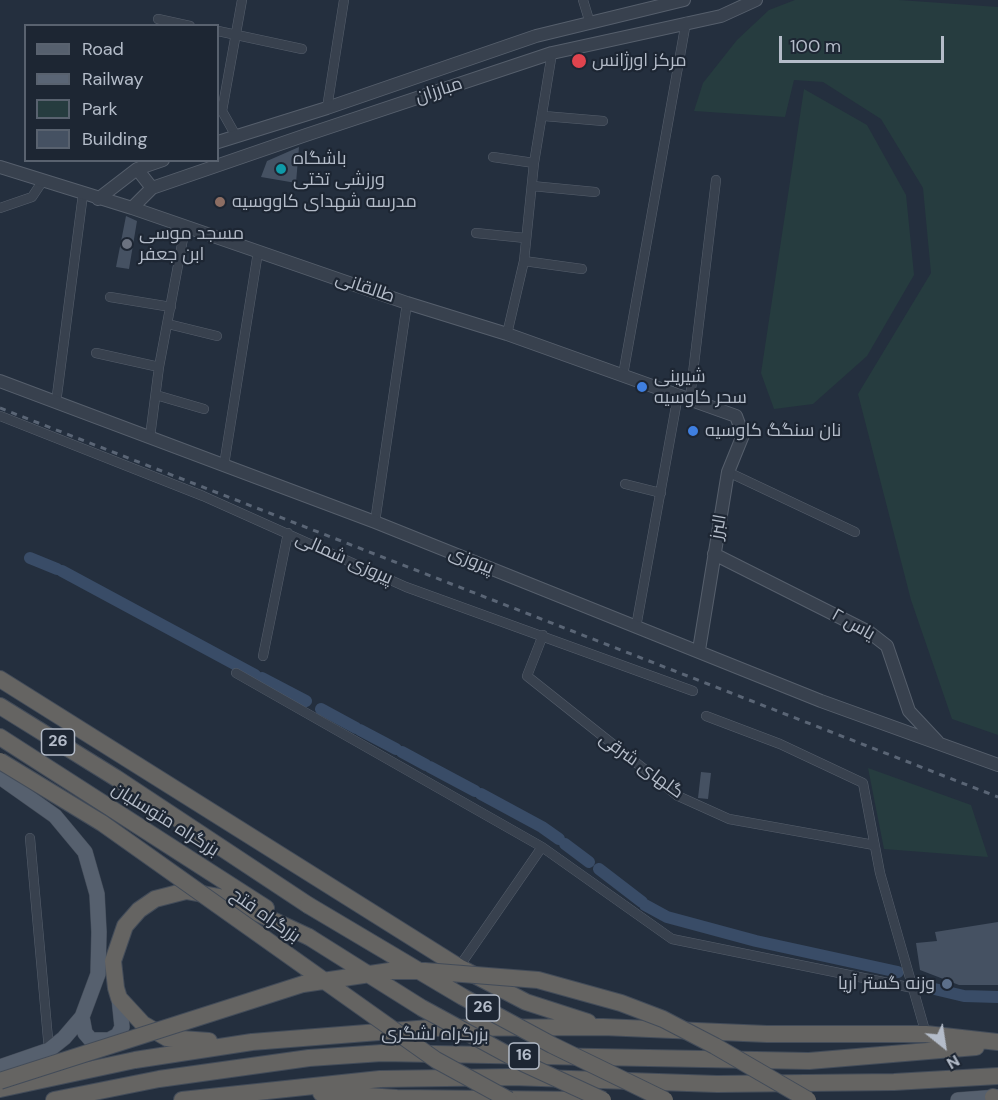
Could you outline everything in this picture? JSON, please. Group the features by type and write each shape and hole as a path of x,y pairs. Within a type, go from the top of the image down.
{"highway":[{"path":"0,679 459,967 526,1002 603,1027"},
{"name":"بزرگراه متوسلیان","path":"0,706 116,778 308,905 463,997 552,1045 665,1100"},
{"name":"بزرگراه متوسلیان","path":"0,737 309,937"},
{"name":"بزرگراه فتح","path":"0,761 102,823 436,1060 509,1100"},
{"path":"252,1042 167,1038 143,1024 119,998 116,988 113,961 125,926 139,910 155,899 186,891 225,898 309,937"},
{"name":"26","path":"309,937 422,1008 525,1064 603,1100"},
{"path":"0,1081 303,984 390,971 425,970 538,980 621,1003 663,1019 704,1040 808,1100"},
{"path":"0,1089 135,1060 252,1042 430,1028 603,1027 767,1034 926,1034 998,1044"},
{"name":"بزرگراه لشگری","path":"54,1100 159,1079 309,1058 382,1053 809,1061 998,1044"},
{"name":"16","path":"182,1100 380,1079 512,1077 717,1084 894,1082 998,1076"},
{"path":"275,1089 397,1098 580,1100"}],"main road":[{"path":"0,777 55,816 70,830 85,852 93,877 99,932 98,974 82,1017 64,1038 49,1050 0,1067"},
{"path":"82,1017 85,1033 91,1040 109,1040 118,1035 122,1027 119,998"},
{"path":"958,1100 996,1098"}],"street":[{"path":"236,136 220,111 242,0"},
{"path":"327,108 344,0"},
{"path":"583,0 590,23"},
{"name":"مبارزان","path":"219,142 327,108 548,33 684,0"},
{"name":"مبارزان","path":"132,208 152,188 552,54 686,22 721,16 756,0"},
{"path":"158,19 181,24"},
{"path":"623,375 686,22"},
{"path":"219,31 302,49"},
{"path":"507,334 524,261 534,163 544,116 552,54 548,33"},
{"path":"544,116 603,121"},
{"path":"492,158 534,163"},
{"path":"98,199 137,169 157,162"},
{"name":"طالقانی","path":"0,167 42,182 132,208 407,303 507,334 728,412"},
{"path":"137,169 152,188"},
{"path":"636,627 661,493 684,396 716,180"},
{"path":"0,208 32,197 42,182"},
{"path":"531,186 595,192"},
{"path":"56,403 83,194"},
{"path":"150,437 159,367 185,228"},
{"path":"476,233 525,238"},
{"path":"224,465 258,252"},
{"path":"524,261 582,269"},
{"path":"110,297 171,307"},
{"path":"375,522 407,303"},
{"path":"168,324 217,336"},
{"path":"96,353 159,367"},
{"name":"پیروزی","path":"0,381 375,522 699,650 821,701 998,765"},
{"path":"156,395 204,409"},
{"name":"البرز","path":"699,650 728,472 743,435 740,422 728,412"},
{"name":"پیروزی شمالی","path":"0,416 203,496 406,586 543,634 693,691"},
{"path":"728,472 855,532"},
{"path":"625,484 661,493"},
{"path":"263,656 288,533"},
{"name":"یاس ۲","path":"714,554 869,632 887,646 909,711 941,745"},
{"name":"گلهای شرقی","path":"543,634 527,673 529,677 678,796 729,819 874,845"},
{"path":"236,673 542,848 672,939 913,988"},
{"path":"706,716 780,744 860,781 864,787 874,845 926,1034"},
{"path":"30,838 49,1050"},
{"path":"459,967 542,848"}],"green space":[{"path":"795,0 899,0 998,7 998,735 952,719 911,600 858,394 931,273 923,188 881,119 823,82 794,80 785,117 694,111 703,83 737,40 769,10"},
{"path":"804,89 867,125 906,195 914,275 867,356 813,404 774,409 761,373"},
{"path":"868,768 971,805 988,857 884,849"}],"building":[{"name":"باشگاه ورزشی تختی","path":"299,147 296,183 261,177 267,161"},
{"name":"مسجد موسی ابن جعفر","path":"126,216 137,221 129,269 116,267"},
{"path":"701,772 711,773 708,799 698,798"},
{"path":"998,922 998,985 959,985 920,970 916,943 937,941 935,932"}],"waterway":[{"path":"30,558 57,569"},
{"path":"62,571 255,675"},
{"path":"262,678 306,701"},
{"path":"321,709 356,728"},
{"path":"360,730 396,749"},
{"path":"402,752 426,765"},
{"path":"430,767 475,791"},
{"path":"481,794 542,827 559,839"},
{"path":"565,844 589,862"},
{"path":"599,869 642,902"},
{"path":"645,905 667,917 756,941 898,972"},
{"path":"926,987 964,996 998,997"}],"railway":[{"path":"0,408 998,797"}],"place":[{"name":"مرکز اورژانس","path":"579,61"},
{"name":"باشگاه ورزشی تختی","path":"281,169"},
{"name":"مدرسه شهدای کاووسیه","path":"220,202"},
{"name":"مسجد موسی ابن جعفر","path":"127,244"},
{"name":"شیرینی سحر کاوسیه","path":"642,387"},
{"name":"نان سنگگ کاوسیه","path":"693,431"},
{"name":"وزنه گستر آریا","path":"947,984"}]}
